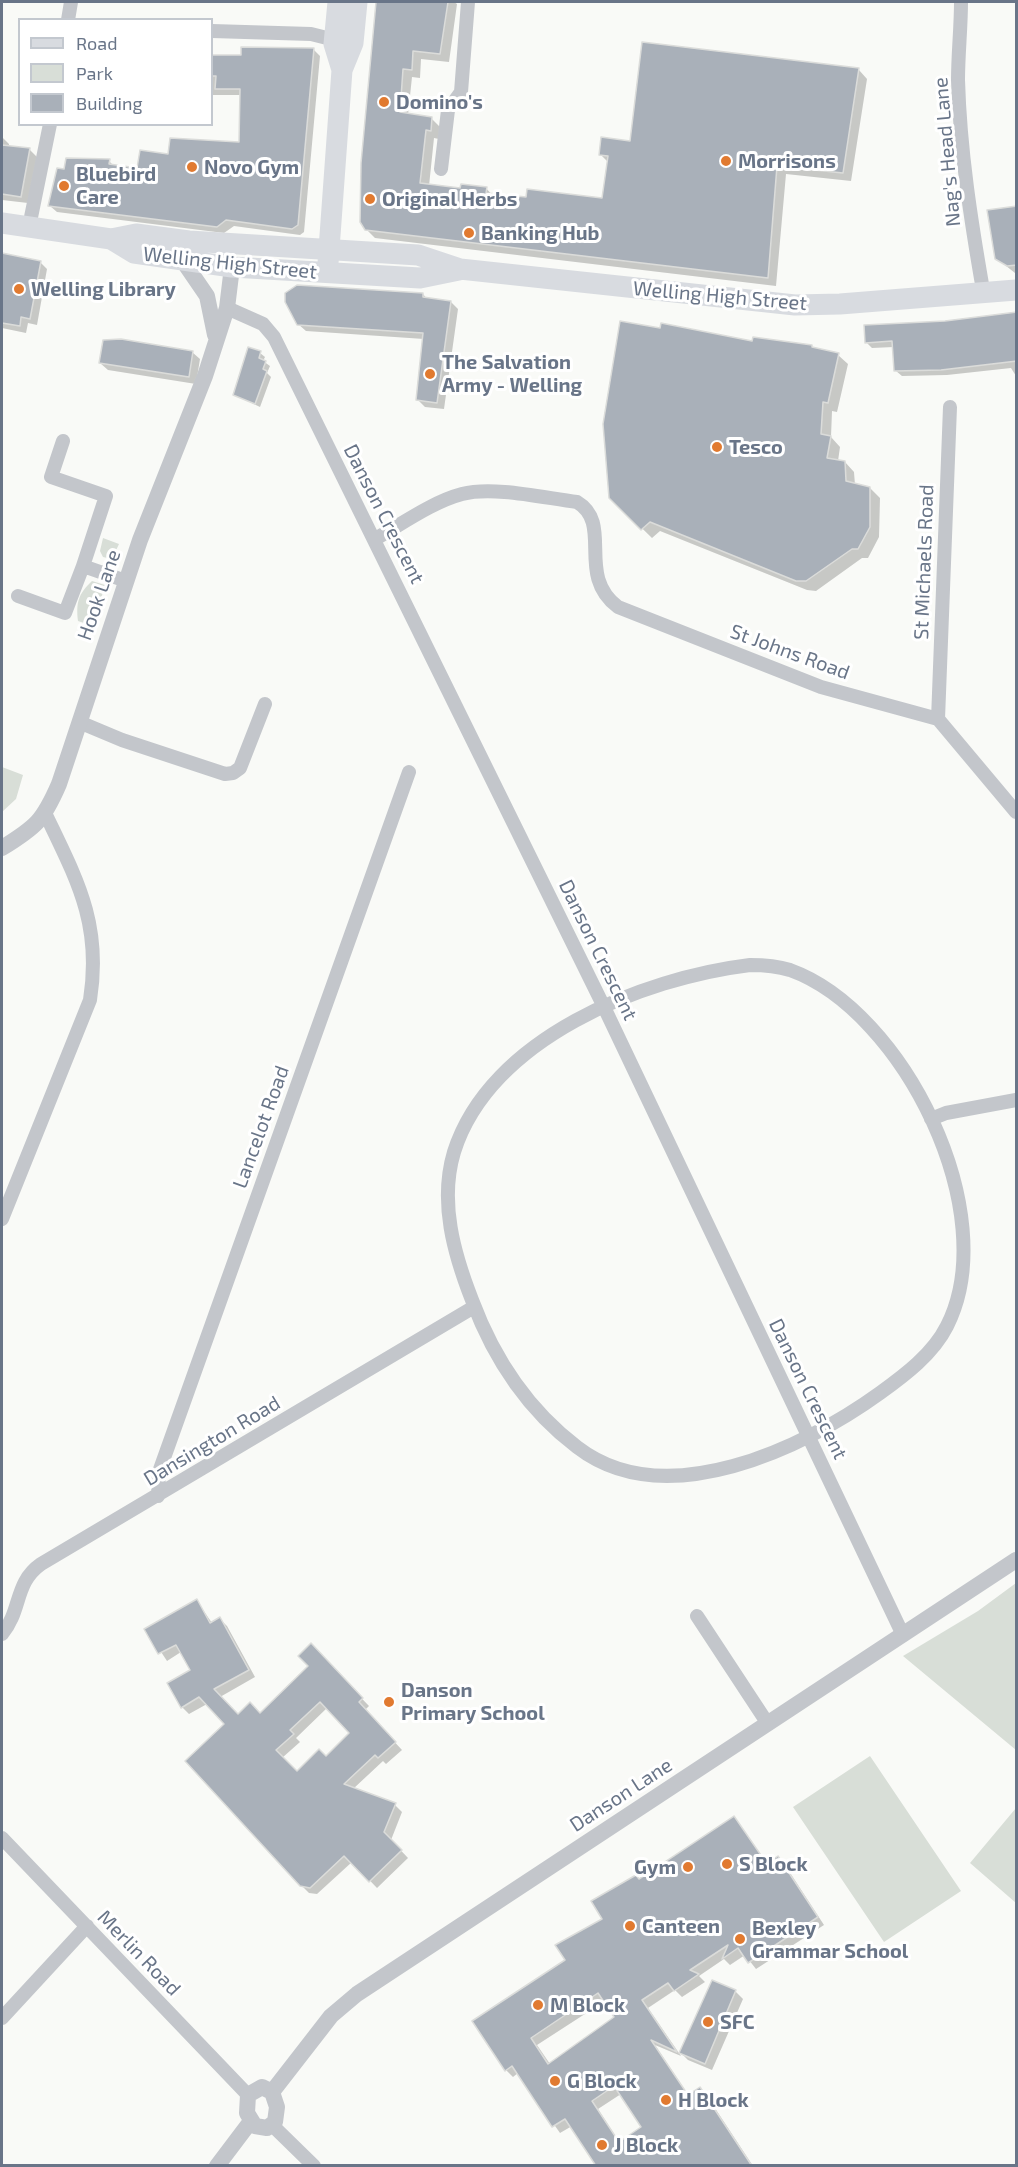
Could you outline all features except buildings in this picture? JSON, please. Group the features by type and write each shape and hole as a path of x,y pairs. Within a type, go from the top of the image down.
{"main road":[{"path":"328,273 342,70 335,40 338,2"},
{"path":"342,70 353,43 357,2"},
{"path":"2,223 111,239 136,234 186,251"},
{"name":"Welling High Street","path":"186,251 329,250 418,255 459,269 795,305 840,304 1017,290"},
{"name":"Welling High Street","path":"186,251 232,267 420,278 459,269"}],"street":[{"path":"68,18 70,2"},
{"path":"441,169 447,110 461,92 468,2"},
{"name":"Nag's Head Lane","path":"961,6 958,79 967,192 983,291"},
{"path":"213,31 311,34 335,40"},
{"path":"28,227 50,126"},
{"name":"Hook Lane","path":"186,251 207,296 216,339"},
{"name":"Hook Lane","path":"2,848 29,832 45,815 126,581 205,376 227,308 232,267"},
{"name":"Danson Crescent","path":"227,308 263,324 274,337 604,1007 903,1635"},
{"name":"St Michaels Road","path":"938,719 950,407"},
{"path":"18,596 65,614 106,496 51,477 63,441"},
{"name":"St Johns Road","path":"375,539 447,499 463,494 482,492 577,502 587,508 593,519 596,576 608,599 618,607 821,687 938,719"},
{"path":"83,566 126,581"},
{"path":"79,722 122,740 225,774 233,773 240,768 265,704"},
{"path":"938,719 1017,812"},
{"name":"Lancelot Road","path":"158,1496 159,1472 409,772"},
{"path":"2,1219 54,1093 90,1000 92,988 92,938 88,913 81,889 45,815"},
{"path":"750,965 790,970 822,987 872,1029 913,1083 931,1119 949,1165 961,1224 962,1275 957,1300 947,1327 928,1353 903,1376 859,1408 809,1437 772,1454 731,1468 690,1474 643,1473 607,1464 582,1451 529,1402 508,1376 474,1307 452,1238 449,1179 454,1151 482,1100 503,1073 531,1050 604,1007 637,992 721,969 750,965"},
{"path":"931,1119 946,1113 1017,1100"},
{"name":"Dansington Road","path":"2,1634 11,1622 21,1587 32,1571 474,1307"},
{"name":"Danson Lane","path":"272,2092 331,2016 357,1994 1017,1560"},
{"path":"697,1616 768,1724"},
{"name":"Merlin Road","path":"2,1838 248,2095"},
{"path":"2,2018 87,1926"},
{"path":"262,2088 272,2092 277,2115 272,2125 261,2128 251,2121 248,2113 248,2095 262,2088"},
{"path":"217,2166 251,2121"},
{"path":"272,2125 314,2166"}],"green space":[{"path":"103,538 119,544 112,559 103,557 100,551"},
{"path":"92,581 105,585 93,626 78,621 77,615 81,595"},
{"path":"2,767 23,775 16,799 2,812"},
{"path":"1016,1583 1016,1750 903,1656 978,1611"},
{"path":"870,1756 961,1891 884,1942 793,1807"},
{"path":"1016,1808 1016,1903 970,1863"}],"place":[{"name":"Domino's","path":"384,102"},
{"name":"Morrisons","path":"726,161"},
{"name":"Novo Gym","path":"192,167"},
{"name":"Bluebird Care","path":"64,186"},
{"name":"Original Herbs","path":"370,199"},
{"name":"Banking Hub","path":"469,233"},
{"name":"Welling Library","path":"19,289"},
{"name":"The Salvation Army - Welling","path":"430,374"},
{"name":"Tesco","path":"717,447"},
{"name":"Danson Primary School","path":"389,1702"},
{"name":"S Block","path":"727,1864"},
{"name":"Gym","path":"688,1867"},
{"name":"Canteen","path":"630,1926"},
{"name":"Bexley Grammar School","path":"740,1939"},
{"name":"M Block","path":"538,2005"},
{"name":"SFC","path":"708,2022"},
{"name":"G Block","path":"555,2081"},
{"name":"H Block","path":"666,2100"},
{"name":"J Block","path":"602,2145"}]}
